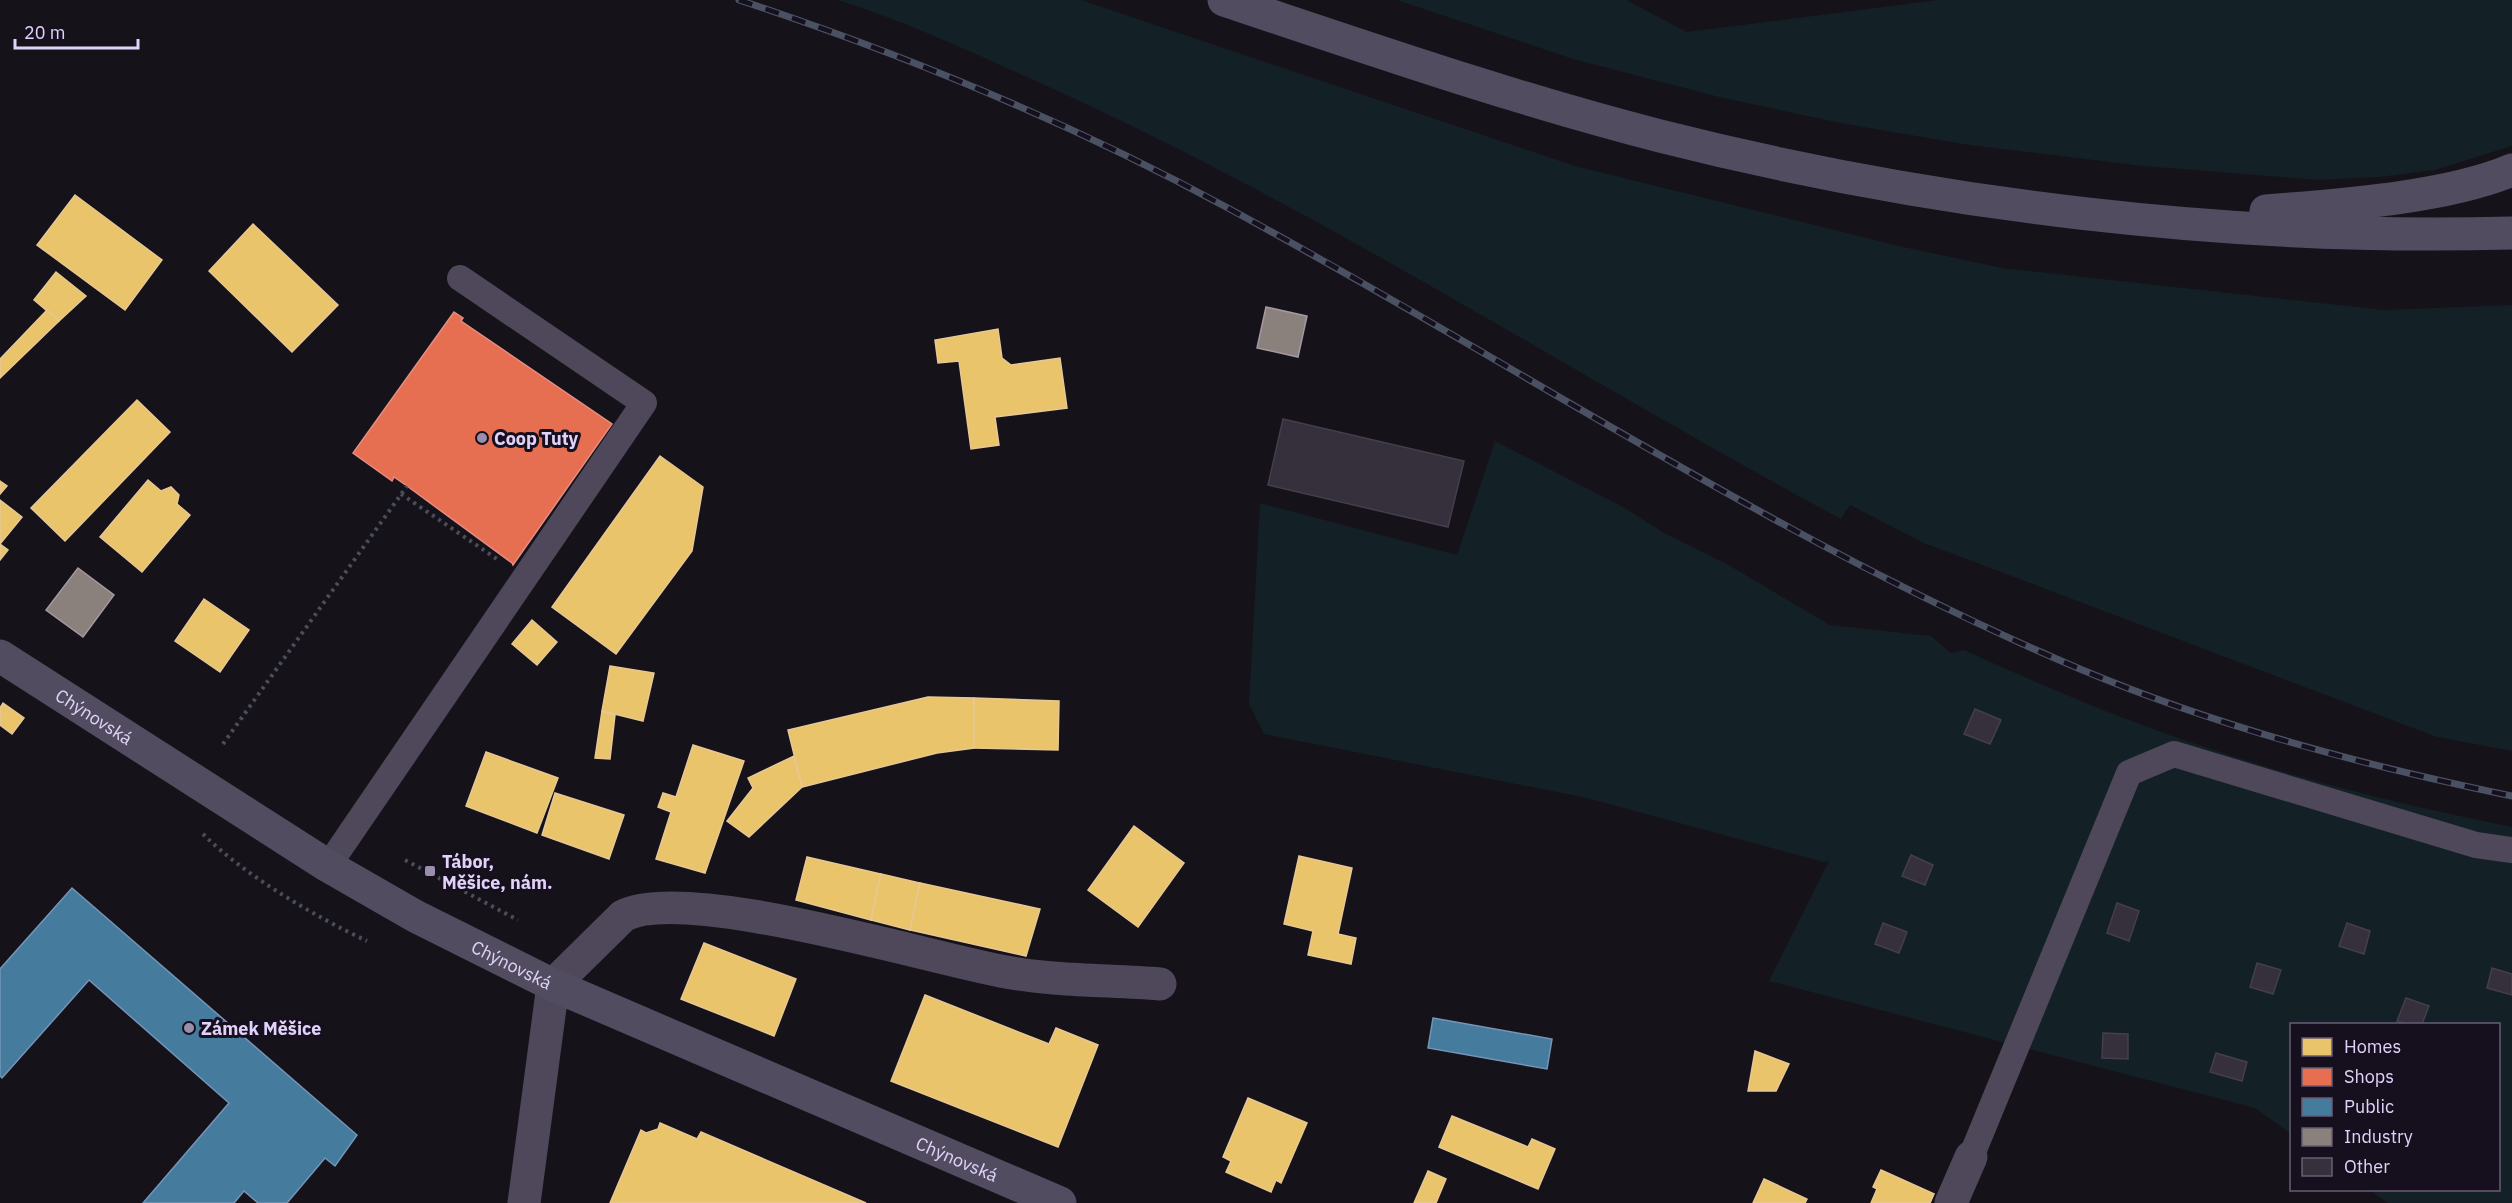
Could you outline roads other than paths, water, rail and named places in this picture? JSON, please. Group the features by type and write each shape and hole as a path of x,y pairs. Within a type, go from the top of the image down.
{"main road":[{"path":"1224,0 1534,100 1660,136 1817,171 1954,195 2115,217 2320,231 2404,234 2512,233"},
{"path":"2115,217 2218,215 2321,206 2464,185 2512,170"},
{"name":"Chýnovská","path":"0,656 328,866 415,916 553,985 1060,1203"}],"street":[{"path":"524,1203 553,985 623,916 651,907 735,912 1008,972 1160,984"},
{"path":"1951,1203 1971,1157"}],"lane":[{"path":"328,866 644,403 460,278"},
{"path":"1971,1157 2129,773 2174,754 2476,845 2512,850"}],"railway":[{"path":"739,0 864,44 987,93 1048,119 1167,176 1332,266 1753,508 1969,619 2080,669 2185,709 2293,743 2402,772 2512,796"}],"place":[{"name":"Coop Tuty","path":"482,438"},
{"name":"Tábor, Měšice, nám.","path":"430,871"},
{"name":"Zámek Měšice","path":"189,1028"}]}
